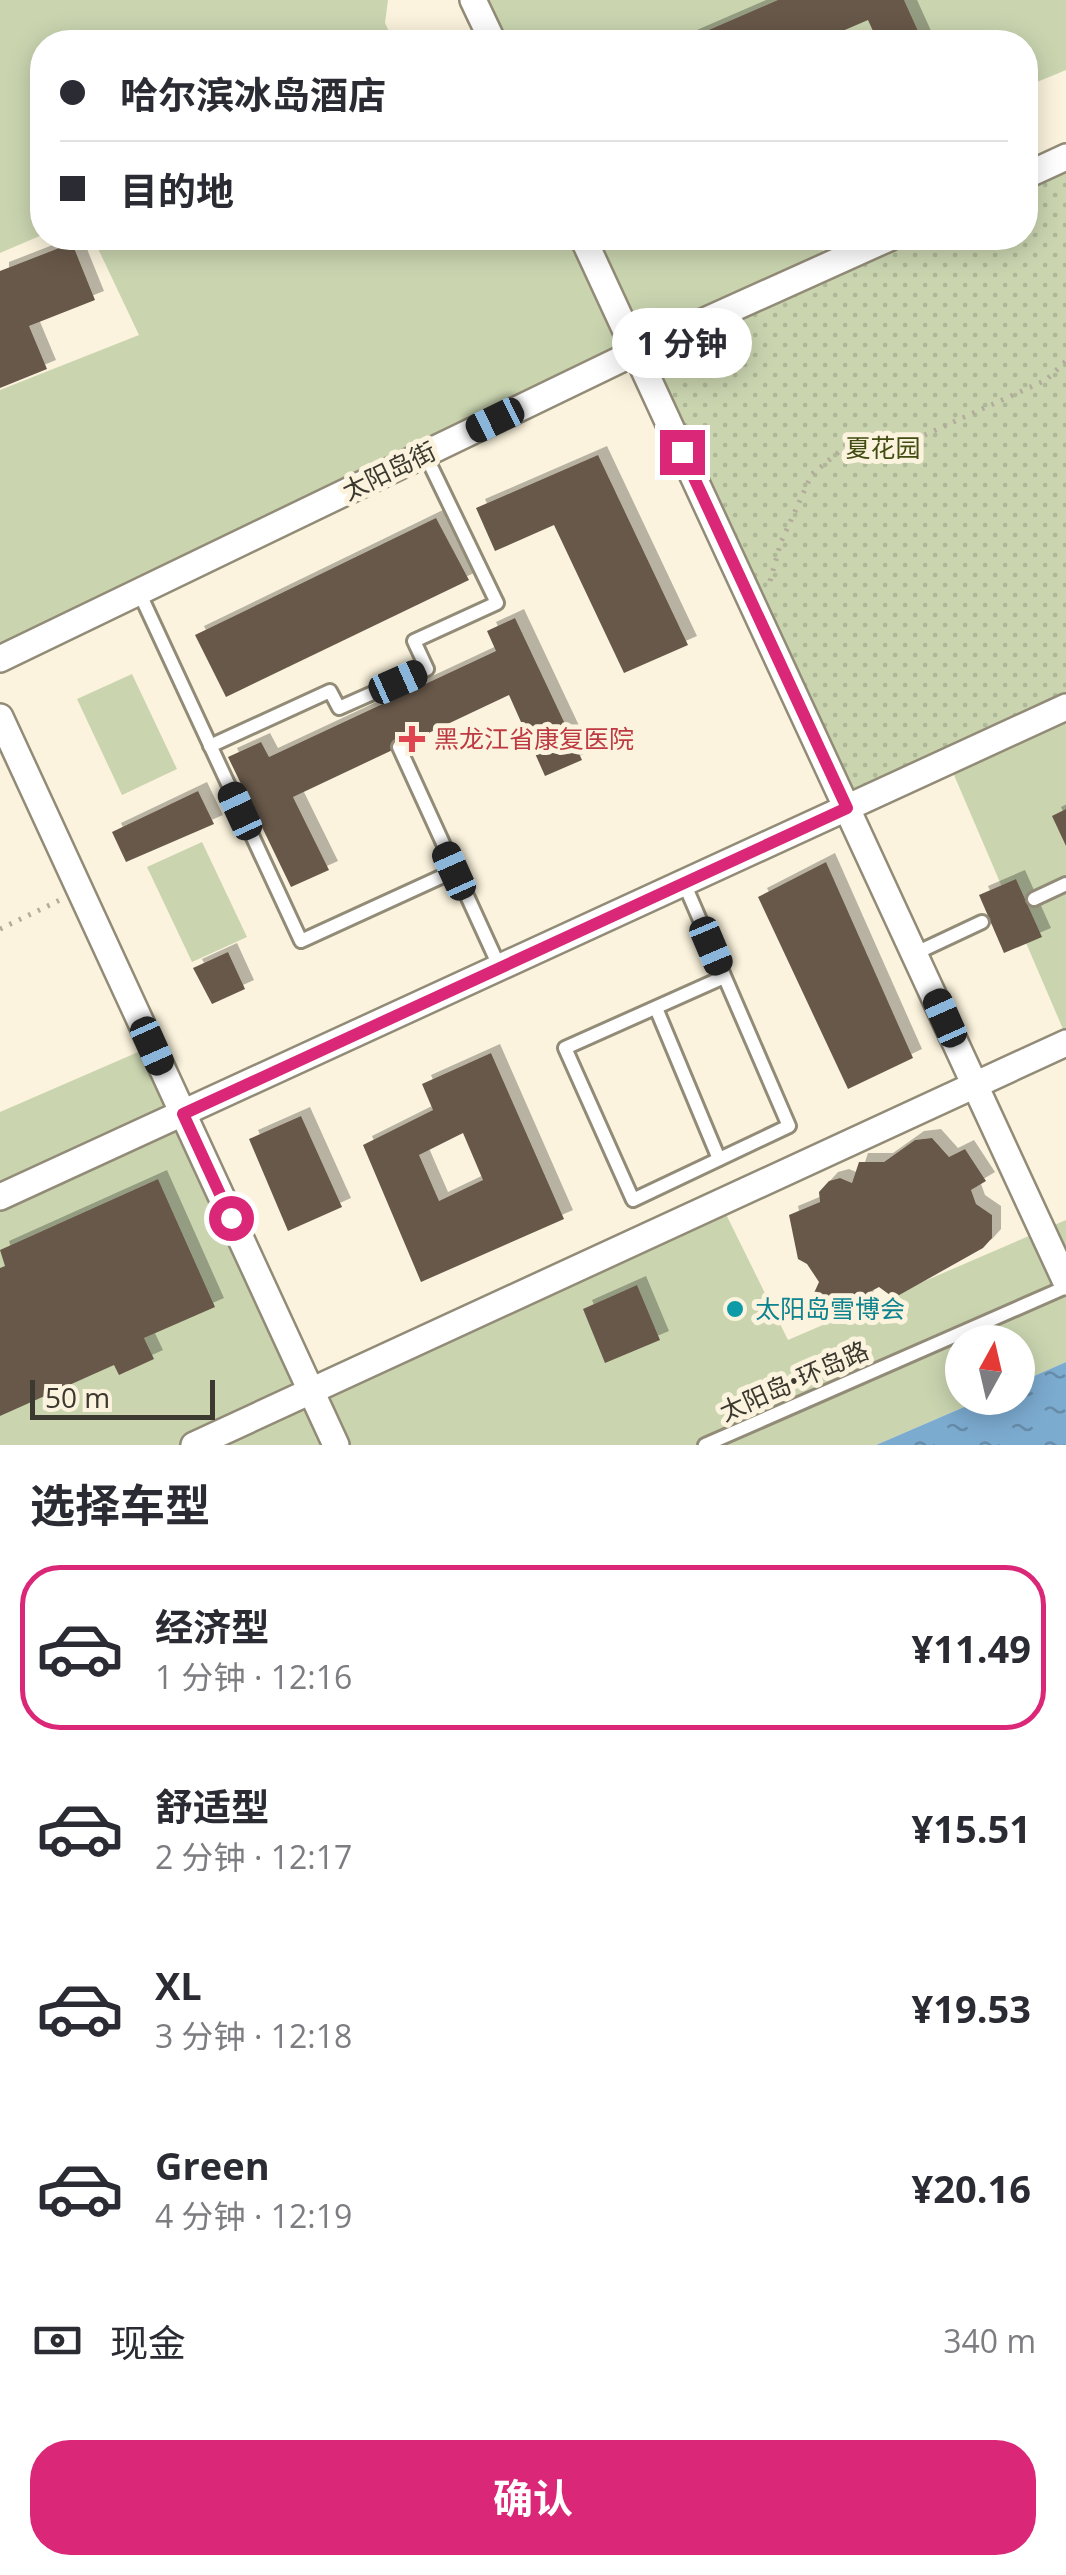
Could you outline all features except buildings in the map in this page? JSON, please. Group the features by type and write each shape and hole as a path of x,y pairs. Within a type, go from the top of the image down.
{"street":[{"path":"473,0 487,30"},
{"path":"1038,170 1066,158"},
{"path":"589,250 1066,1284"},
{"name":"太阳岛街","path":"0,659 636,352 862,250"},
{"path":"0,1197 1066,707"},
{"path":"0,717 336,1445"},
{"path":"194,1445 1066,1043"}],"lane":[{"path":"210,746 330,691 339,708 427,669 414,641 497,603 425,454"},
{"path":"139,592 301,942 454,871"},
{"path":"399,747 500,968"},
{"path":"684,883 789,1126 632,1200 565,1048 724,977"},
{"path":"1034,899 1066,884"},
{"path":"916,953 982,922"},
{"path":"656,1008 719,1159"},
{"name":"太阳岛•环岛路","path":"705,1445 1066,1284"}],"path":[{"path":"759,618 781,542 812,474 856,438 916,438 1046,380 1066,361"},
{"path":"0,930 80,890"}],"green space":[{"path":"0,0 388,0 385,23 388,30 30,30 30,240 0,253"},
{"path":"473,0 1066,0 1066,70 1038,82 1038,30 487,30"},
{"name":"夏花园","path":"1066,157 1066,707 847,808 636,352 862,250 1038,250 1038,170"},
{"path":"99,250 577,250 625,353 0,659 0,390 139,335"},
{"path":"589,250 823,250 830,264 636,352"},
{"path":"132,674 177,769 122,795 77,699"},
{"path":"1066,707 1066,1036 948,761"},
{"path":"202,842 247,937 192,962 147,867"},
{"path":"152,1046 311,1392 720,1202 788,1340 1066,1220 1066,1362 1035,1376 1035,1325 945,1325 946,1415 876,1445 0,1445 0,1112"}],"water":[{"path":"1066,1362 1066,1445 876,1445 946,1415 1035,1415 1035,1376"}],"place":[{"name":"黑龙江省康复医院","path":"412,739"},
{"name":"太阳岛雪博会","path":"735,1309"}],"route":[{"path":"231,1218 183,1114 847,808 682,452"}]}
